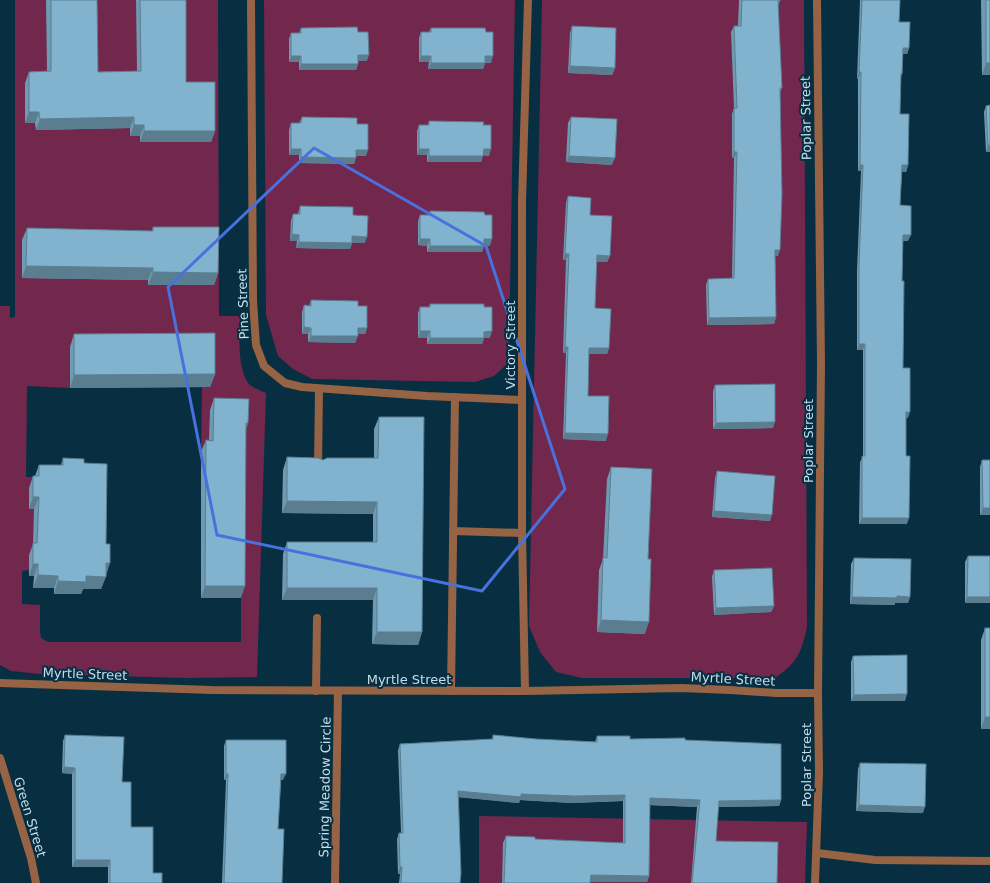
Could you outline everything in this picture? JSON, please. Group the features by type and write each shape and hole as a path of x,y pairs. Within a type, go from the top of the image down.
{"street":[{"name":"Pine Street","path":"251,0 253,293 256,345 264,366 285,383 302,387 522,400"},
{"name":"Victory Street","path":"525,691 522,533 522,201 528,0"},
{"name":"Poplar Street","path":"815,883 819,772 818,693 821,363 817,0"},
{"path":"318,467 319,388"},
{"path":"451,691 455,397"},
{"path":"453,531 522,533"},
{"path":"316,691 317,618"},
{"name":"Myrtle Street","path":"0,683 212,690 525,691 681,688 776,693 818,693"},
{"name":"Spring Meadow Circle","path":"335,883 338,691"},
{"name":"Green Street","path":"0,758 31,858 36,883"},
{"path":"817,853 875,860 990,861"}],"highlighted area":[{"path":"314,148 486,246 565,489 482,591 217,535 168,287"}],"shaded area":[{"path":"15,0 218,0 219,316 241,316 239,341 242,370 249,384 266,393 257,677 187,678 40,674 11,671 0,665 0,306 10,306 10,318 15,317","holes":["70,347 210,387 202,387 201,452 241,452 241,642 48,642 41,638 40,605 22,604 22,571 29,570 29,556 33,555 39,520 34,520 34,509 29,509 34,477 26,477 27,386 70,388"]},
{"path":"264,0 515,0 509,351 506,365 494,376 475,382 312,379 293,369 278,356 266,315"},
{"path":"542,0 804,0 807,627 803,644 794,662 775,678 582,678 556,672 540,652 529,626"},
{"path":"479,816 807,822 805,883 479,883"}],"building":[{"path":"51,0 97,0 98,72 141,71 140,0 186,0 186,82 215,82 215,131 144,131 144,125 134,125 134,117 40,119 39,112 29,112 29,72 51,71"},
{"path":"742,0 780,0 778,1 782,88 780,88 782,195 780,250 775,250 776,317 709,318 708,279 734,278 737,152 734,152 734,108 737,108 734,26 741,26"},
{"path":"862,0 900,0 899,22 910,22 909,48 903,48 900,114 909,114 908,165 902,165 900,205 911,206 911,235 903,235 902,281 904,281 903,368 910,368 910,412 906,412 906,456 910,456 909,518 862,518 862,456 865,456 865,344 859,344 859,265 863,165 860,165 861,72 859,72"},
{"path":"986,0 990,0 990,63 986,63"},
{"path":"572,26 616,28 615,68 570,66"},
{"path":"357,27 358,32 368,32 369,55 358,55 358,64 301,64 301,56 291,56 291,33 301,33 301,28"},
{"path":"431,28 485,28 486,32 493,32 493,56 485,56 485,63 431,63 431,56 421,56 421,32 431,32"},
{"path":"990,105 990,145 988,146 986,106"},
{"path":"302,117 357,118 357,124 368,124 368,150 356,150 356,158 301,157 301,149 291,149 291,123 301,123"},
{"path":"571,117 617,119 615,158 569,156"},
{"path":"429,121 484,122 483,125 491,125 491,149 484,149 483,156 429,156 429,149 419,149 419,125 429,125"},
{"path":"568,196 591,198 590,215 612,216 610,256 597,255 595,308 611,309 609,348 589,348 588,396 609,396 608,434 565,433 568,347 565,347 569,254 565,254"},
{"path":"300,206 353,207 353,215 368,216 367,237 352,236 352,243 299,242 299,235 292,234 293,214 300,214"},
{"path":"430,211 484,212 485,215 492,215 492,239 484,239 484,246 430,246 430,239 420,239 420,215 430,215"},
{"path":"153,227 219,227 218,273 153,272 153,268 26,266 27,228 153,231"},
{"path":"311,300 358,301 358,306 367,306 367,328 358,328 358,336 311,336 311,328 304,327 304,305 311,306"},
{"path":"430,304 484,304 484,307 492,307 492,331 484,332 484,338 430,338 430,331 420,331 420,307 430,307"},
{"path":"215,333 215,374 74,375 74,334"},
{"path":"775,384 775,422 716,423 715,385"},
{"path":"214,398 249,399 248,423 246,423 245,586 205,586 206,440 213,441"},
{"path":"379,417 424,417 422,632 377,632 377,588 287,588 287,542 377,542 377,502 287,501 287,457 318,458 323,460 327,458 378,458"},
{"path":"63,458 84,459 84,463 107,464 106,544 110,544 110,563 106,563 106,577 86,576 86,582 58,581 58,576 38,575 38,564 33,564 33,543 37,543 39,497 33,497 33,476 39,476 39,465 63,465"},
{"path":"982,460 990,460 990,508 983,508"},
{"path":"611,467 652,469 648,559 651,559 649,622 601,620 603,557 607,558"},
{"path":"717,471 775,476 772,515 714,511"},
{"path":"968,556 990,556 990,597 967,597"},
{"path":"854,558 911,559 910,597 852,597"},
{"path":"772,568 774,606 716,608 714,570"},
{"path":"985,628 990,628 990,717 985,717"},
{"path":"907,655 907,694 854,695 853,656"},
{"path":"65,735 124,737 122,782 131,782 131,827 153,827 153,873 162,873 162,883 110,883 110,860 75,860 75,768 64,767"},
{"path":"493,735 597,742 597,736 630,736 630,739 685,738 685,740 781,744 781,800 719,801 716,841 778,842 777,883 692,883 700,800 650,798 649,876 591,875 590,883 504,883 506,836 535,837 535,839 625,843 625,795 574,796 521,794 521,797 458,791 461,873 460,883 401,883 402,867 400,867 399,833 403,833 400,744 493,739"},
{"path":"226,740 286,740 286,774 281,774 278,829 284,829 282,883 224,883 228,774 226,774"},
{"path":"860,763 926,764 925,807 859,805"}]}
